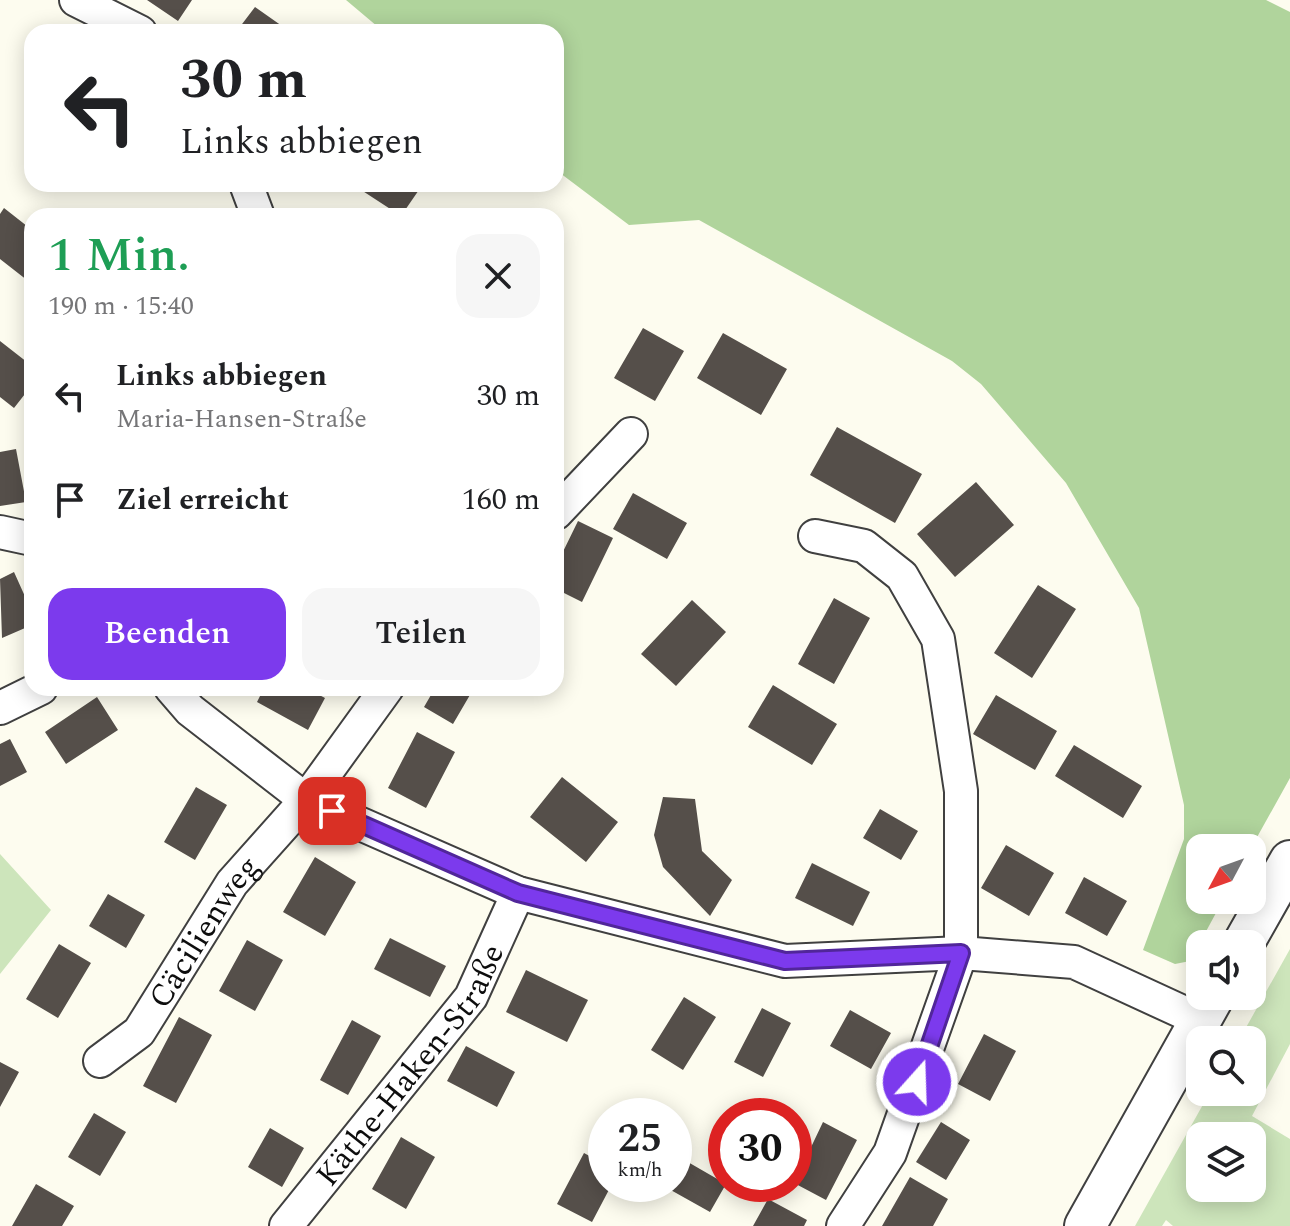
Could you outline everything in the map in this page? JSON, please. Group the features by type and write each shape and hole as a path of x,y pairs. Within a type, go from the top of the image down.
{"street":[{"path":"76,0 124,24"},
{"path":"564,505 631,434"},
{"path":"0,532 24,537"},
{"path":"815,536 864,546 902,576 938,639 961,791 961,953 890,1153 843,1226"},
{"path":"0,708 25,696"},
{"path":"178,696 190,710 306,800 518,893 785,961 961,953 1074,962 1186,1001"},
{"name":"Cäcilienweg","path":"100,1061 139,1032 232,883 306,800 381,696"},
{"path":"1251,930 1290,861"},
{"name":"Käthe-Haken-Straße","path":"286,1226 471,997 518,893"},
{"path":"1085,1226 1206,1010"}],"green space":[{"path":"346,0 1266,0 1290,12 1290,778 1259,834 1186,834 1186,914 1215,914 1207,930 1186,930 1186,962 1175,964 1143,950 1184,839 1184,805 1139,608 1066,483 981,384 952,361 699,220 629,225 564,176 564,24 374,24"},
{"path":"0,854 51,910 0,974"},
{"path":"1290,949 1290,1044 1266,1089 1266,1026 1247,1026 1256,1010 1266,1010 1266,992"},
{"path":"1202,1106 1257,1106 1252,1116 1262,1122 1193,1122"},
{"path":"1266,1124 1290,1139 1290,1226 1173,1226 1166,1220 1162,1226 1135,1226 1186,1135 1186,1202 1266,1202"}],"building":[{"path":"147,0 192,0 178,21"},
{"path":"255,7 279,24 242,24"},
{"path":"364,192 418,192 406,208 389,208"},
{"path":"4,208 24,224 24,278 0,259 0,214"},
{"path":"643,328 684,351 655,401 614,378"},
{"path":"723,333 787,369 761,415 697,378"},
{"path":"0,341 24,360 24,395 14,408 0,397"},
{"path":"837,427 922,474 895,523 810,475"},
{"path":"16,449 24,502 0,506 0,452"},
{"path":"976,482 1014,525 955,577 917,534"},
{"path":"633,493 687,523 667,559 613,529"},
{"path":"578,521 613,538 582,602 564,593 564,550"},
{"path":"14,572 24,594 24,628 2,638 0,579"},
{"path":"1038,585 1076,609 1032,678 994,653"},
{"path":"834,598 870,618 834,684 798,664"},
{"path":"692,600 726,632 676,686 641,654"},
{"path":"773,685 837,724 812,765 748,727"},
{"path":"996,695 1057,731 1035,770 973,734"},
{"path":"260,696 325,698 308,730 257,702"},
{"path":"430,696 469,696 453,724 424,707"},
{"path":"97,697 118,730 66,764 45,732"},
{"path":"417,732 455,752 426,808 388,788"},
{"path":"10,739 27,772 0,786 0,744"},
{"path":"1074,745 1142,786 1123,818 1055,776"},
{"path":"562,777 618,822 586,862 530,817"},
{"path":"196,787 227,805 195,860 164,842"},
{"path":"663,797 695,799 702,851 732,880 710,916 663,867 654,835"},
{"path":"880,809 918,831 901,860 863,838"},
{"path":"1006,845 1054,873 1029,916 981,888"},
{"path":"315,857 356,882 325,936 283,912"},
{"path":"812,863 870,892 853,926 795,898"},
{"path":"1084,877 1127,901 1107,936 1065,913"},
{"path":"108,894 145,915 126,948 89,926"},
{"path":"390,938 446,966 430,997 374,969"},
{"path":"247,940 283,960 255,1011 219,991"},
{"path":"59,944 91,963 58,1018 26,999"},
{"path":"526,970 588,1000 567,1042 506,1012"},
{"path":"684,997 716,1017 683,1070 651,1050"},
{"path":"762,1008 791,1023 763,1077 734,1062"},
{"path":"850,1010 891,1033 871,1069 830,1046"},
{"path":"179,1017 212,1035 176,1103 143,1086"},
{"path":"352,1020 381,1036 348,1095 320,1080"},
{"path":"984,1034 1016,1051 990,1101 958,1084"},
{"path":"466,1046 515,1072 497,1107 447,1081"},
{"path":"0,1062 19,1072 0,1107"},
{"path":"94,1113 126,1132 100,1176 68,1157"},
{"path":"823,1122 857,1140 826,1200 812,1193 812,1145"},
{"path":"941,1122 970,1140 946,1180 916,1162"},
{"path":"270,1128 304,1148 282,1187 248,1167"},
{"path":"401,1137 435,1157 406,1209 372,1189"},
{"path":"584,1153 588,1155 588,1202 603,1202 592,1222 557,1204"},
{"path":"692,1164 708,1174 708,1202 716,1202 710,1212 692,1202"},
{"path":"910,1177 948,1199 933,1226 882,1226"},
{"path":"36,1184 74,1206 62,1226 12,1226"},
{"path":"766,1202 774,1202 807,1220 804,1226 753,1226"}],"route":[{"path":"332,811 518,893 785,961 961,953 917,1082"}]}
